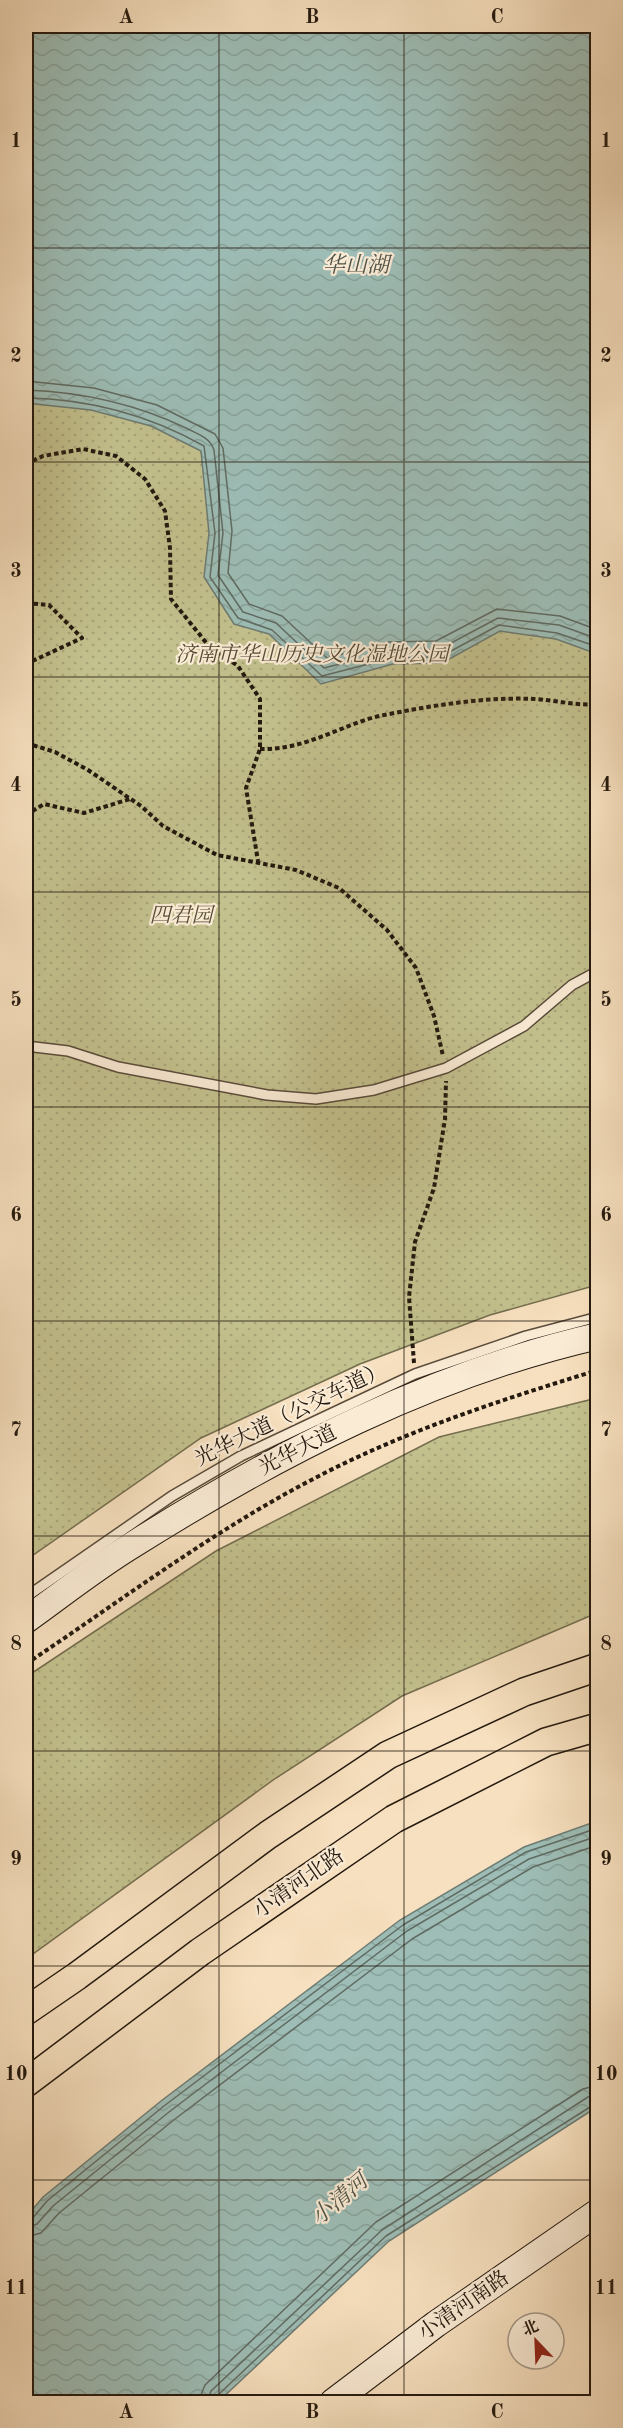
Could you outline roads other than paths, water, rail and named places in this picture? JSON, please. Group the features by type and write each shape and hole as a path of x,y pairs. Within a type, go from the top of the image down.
{"main road":[{"name":"光华大道","path":"26,1620 132,1544 297,1448 416,1394 551,1347 597,1336"},
{"path":"26,2011 77,1977 268,1834 388,1755 524,1692 597,1667"},
{"name":"小清河北路","path":"26,2083 200,1952 394,1819 546,1742 597,1727"},
{"name":"小清河南路","path":"333,2403 436,2324 597,2212"}],"lane":[{"path":"26,1046 68,1051 118,1067 256,1093 316,1099 374,1090 446,1068 524,1026 572,985 597,971"},
{"name":"光华大道（公交车道）","path":"26,1597 172,1497 241,1456 416,1374 526,1336 597,1317"}],"water":[{"name":"华山湖","path":"26,26 597,26 597,654 556,639 500,631 442,663 393,664 321,684 269,634 234,624 204,577 209,533 201,451 151,426 91,410 26,403"},
{"name":"小清河","path":"597,1821 597,2107 389,2241 218,2402 26,2402 26,2217 43,2197 161,2101 400,1920 524,1847"}],"park label":[{"name":"济南市华山历史文化湿地公园","path":"312,655"},
{"name":"四君园","path":"181,916"}]}
